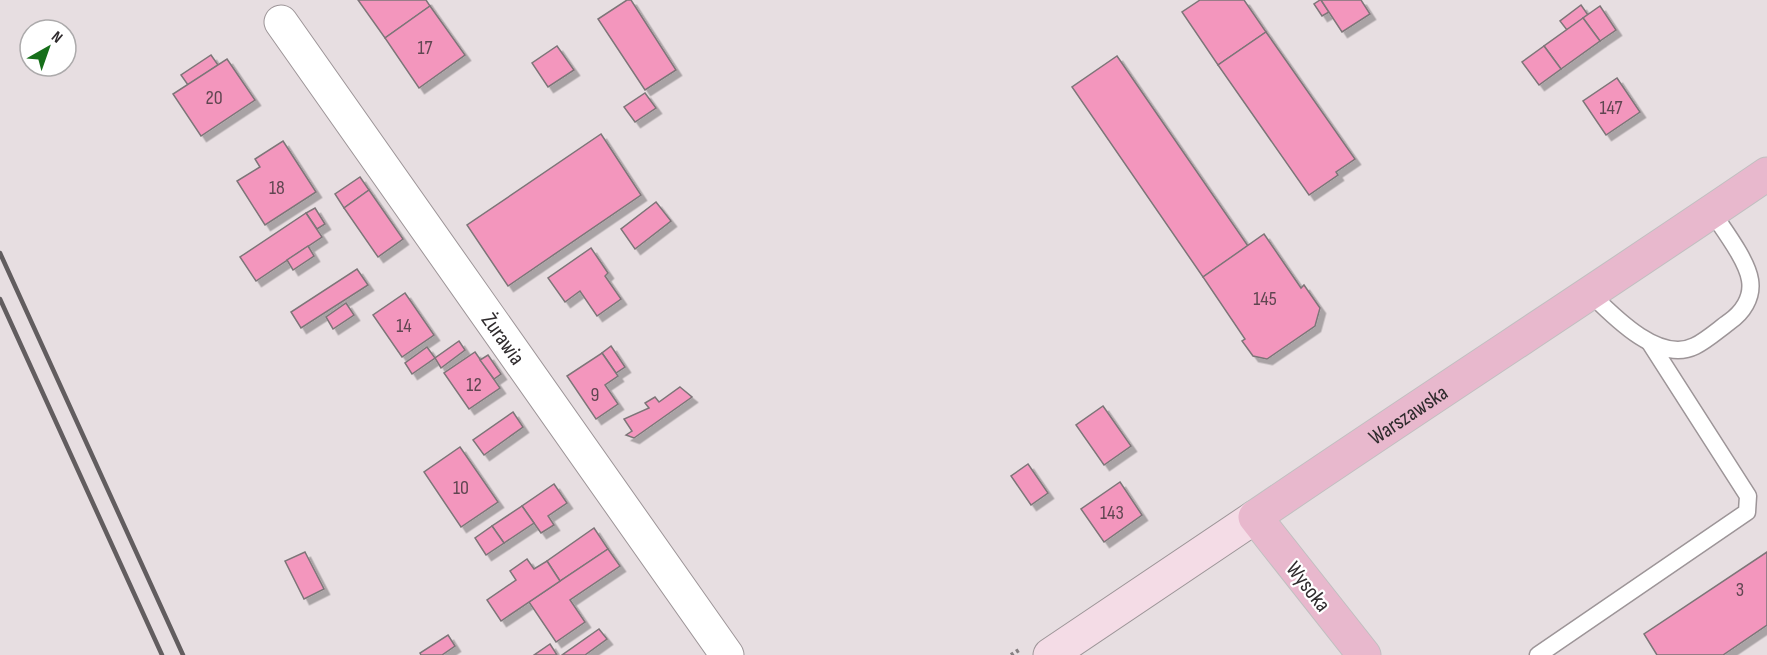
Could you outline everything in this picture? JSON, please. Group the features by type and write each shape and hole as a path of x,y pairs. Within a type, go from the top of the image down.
{"main road":[{"name":"Warszawska","path":"1050,655 1767,174"},
{"name":"Wysoka","path":"1255,517 1364,655"}],"street":[{"name":"Żurawia","path":"281,22 727,655"}],"lane":[{"path":"1650,344 1675,350 1693,347 1739,315 1749,298 1750,280 1741,258 1712,212"},
{"path":"1538,655 1747,512 1748,496 1650,344 1618,321 1590,293"}],"building":[{"path":"358,0 426,0 430,6 385,38"},
{"path":"627,0 631,0 676,70 645,90 598,19"},
{"path":"1200,0 1244,0 1266,32 1218,65 1182,12"},
{"path":"1320,0 1329,12 1322,16 1314,4"},
{"path":"1321,0 1361,0 1370,14 1342,32"},
{"path":"1581,5 1588,15 1567,30 1560,21"},
{"path":"430,6 465,55 419,88 385,38"},
{"path":"1600,6 1616,30 1600,41 1583,18"},
{"path":"1583,18 1600,41 1561,69 1544,46"},
{"path":"1266,32 1355,159 1336,172 1338,175 1309,195 1218,65"},
{"path":"557,46 574,70 548,87 532,63"},
{"path":"1544,46 1561,69 1539,85 1522,62"},
{"path":"211,55 218,65 188,85 181,75"},
{"path":"1117,56 1248,246 1203,277 1072,87"},
{"path":"227,59 255,100 201,136 173,94"},
{"path":"1617,78 1640,112 1606,135 1583,101"},
{"path":"645,93 656,108 635,122 624,107"},
{"path":"601,134 641,195 508,286 467,225"},
{"path":"283,141 316,192 265,225 237,181 260,167 255,159"},
{"path":"360,177 369,190 344,208 335,194"},
{"path":"369,190 403,239 378,257 344,208"},
{"path":"656,202 671,221 635,249 621,229"},
{"path":"315,208 325,224 317,229 306,213"},
{"path":"306,213 322,237 256,281 240,257"},
{"path":"1264,234 1301,288 1304,285 1320,308 1315,326 1267,359 1253,356 1242,341 1245,339 1203,277"},
{"path":"308,246 314,256 293,270 287,260"},
{"path":"591,248 608,273 605,276 621,299 597,316 580,291 565,302 548,278"},
{"path":"357,269 368,285 301,328 291,312"},
{"path":"405,293 434,335 402,357 373,315"},
{"path":"346,303 354,315 333,329 326,317"},
{"path":"459,341 465,350 441,368 435,358"},
{"path":"611,346 625,367 616,373 602,353"},
{"path":"427,347 435,358 412,374 405,363"},
{"path":"475,352 500,388 469,409 444,373"},
{"path":"602,353 618,376 605,385 618,404 596,419 567,376"},
{"path":"488,355 501,374 494,379 480,360"},
{"path":"680,387 692,397 634,438 626,435 632,431 624,419 649,408 645,403 655,397 659,402"},
{"path":"1103,406 1131,446 1104,465 1076,425"},
{"path":"513,412 523,427 484,455 473,440"},
{"path":"460,447 498,502 461,527 424,472"},
{"path":"1028,464 1048,493 1031,505 1011,476"},
{"path":"1120,482 1142,515 1104,542 1081,509"},
{"path":"554,484 567,503 548,516 554,525 541,533 522,506"},
{"path":"522,506 534,523 504,543 492,526"},
{"path":"492,526 504,543 486,555 475,538"},
{"path":"594,528 608,549 560,581 547,561"},
{"path":"608,549 620,566 570,600 585,622 556,642 529,602"},
{"path":"305,552 324,589 304,599 285,561"},
{"path":"1767,552 1767,625 1723,655 1657,655 1644,634"},
{"path":"527,559 534,569 547,561 560,581 501,621 487,600 516,580 510,571"},
{"path":"599,629 607,639 585,655 562,655"},
{"path":"448,635 455,646 442,655 421,655 420,653"},
{"path":"550,644 557,655 534,655"}],"railway":[{"path":"0,253 183,655"},
{"path":"0,299 162,655"}]}
